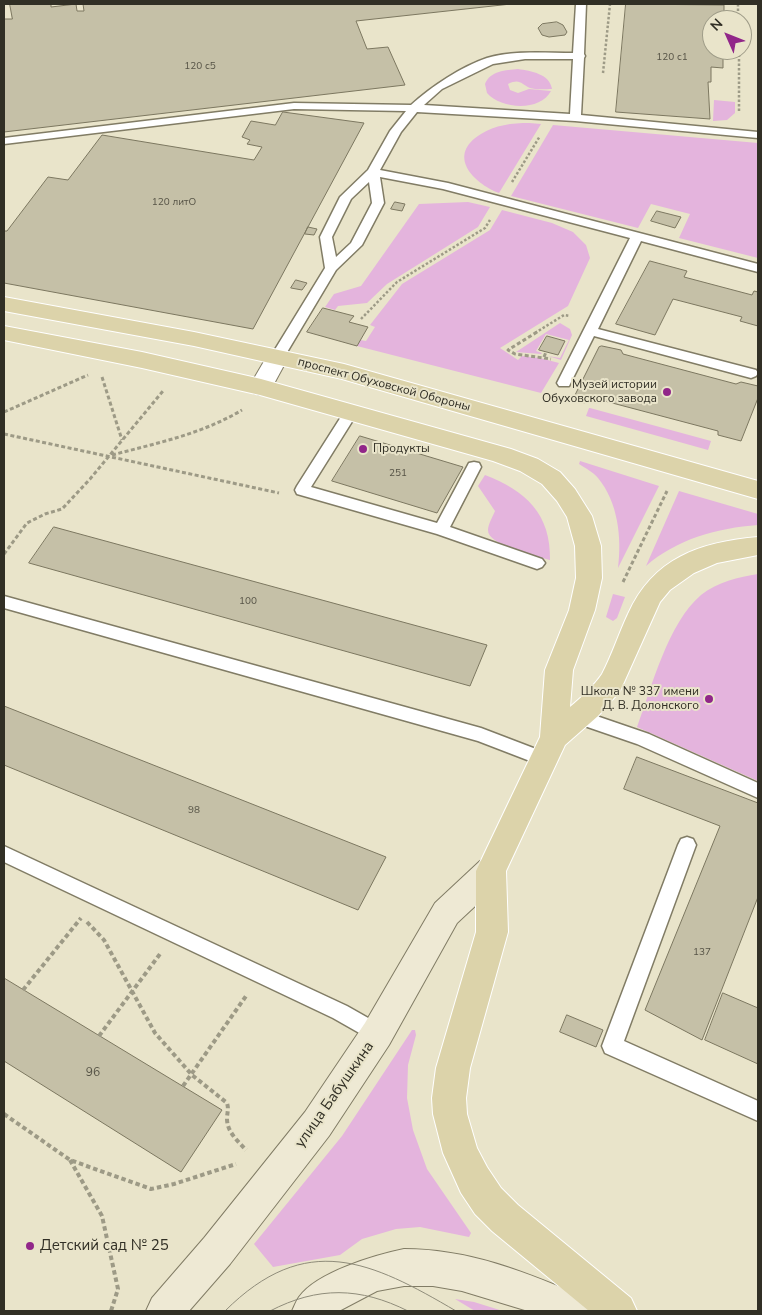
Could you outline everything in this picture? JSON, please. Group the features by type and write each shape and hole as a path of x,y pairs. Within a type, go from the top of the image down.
{"main road":[{"name":"проспект Обуховской Обороны","path":"4,304 278,356 344,372 758,490"},
{"path":"4,333 142,360 261,387 351,412"},
{"name":"улица Бабушкина","path":"165,1311 217,1251 317,1124 377,1034 446,913 491,871 548,748 559,670 582,610 588,578 588,546 579,516 566,495 551,478 529,465 502,455 351,412"},
{"name":"улица Бабушкина","path":"548,748 608,687 650,596 661,583 676,571 693,562 732,549 758,546"},
{"name":"улица Бабушкина","path":"491,871 492,932 453,1068 449,1098 454,1129 465,1162 488,1201 505,1218 618,1311"},
{"path":"311,1311 331,1294 357,1280 381,1271 415,1266 468,1273 520,1290 574,1311"}],"street":[{"path":"261,387 278,356"}],"lane":[{"path":"575,118 580,56 581,4"},
{"path":"331,268 326,237 346,196 373,172 396,131 414,108 438,87 490,61 525,56 580,56"},
{"path":"4,141 294,106 414,108 575,118 758,134"},
{"path":"373,172 444,186 758,268"},
{"path":"278,356 331,268 356,245 378,203 373,172"},
{"path":"564,384 637,237"},
{"path":"592,326 751,373"},
{"path":"351,412 302,490 441,530 537,563"},
{"path":"441,530 474,467"},
{"path":"4,602 481,735 548,748"},
{"path":"579,717 643,739 758,791"},
{"path":"687,845 612,1046 758,1111"},
{"path":"4,854 340,1012 377,1034"}],"path":[{"path":"603,79 610,4"},
{"path":"735,118 740,110 739,60"},
{"path":"573,365 544,357 514,354 508,350 564,315 592,326"},
{"path":"544,357 546,352"},
{"path":"4,412 93,373"},
{"path":"101,374 122,440"},
{"path":"4,554 27,524 45,514 62,509 110,455 165,388"},
{"path":"110,455 189,433 230,418 245,408"},
{"path":"4,434 110,455 281,493 302,490"},
{"path":"622,585 668,488"},
{"path":"24,990 97,898"},
{"path":"82,917 104,940 154,1033 192,1075 227,1103 229,1109 225,1117 228,1130 246,1150"},
{"path":"99,1036 175,934"},
{"path":"183,1086 261,974"},
{"path":"4,1114 70,1160 151,1189 174,1184 236,1164"},
{"path":"70,1160 102,1216 118,1289 111,1311"}],"shaded area":[{"path":"518,69 539,74 548,80 552,89 532,89 520,82 515,82 508,84 510,90 518,93 529,89 551,91 546,98 530,105 520,106 501,102 487,93 485,84 491,76 499,72"},
{"path":"714,100 735,102 735,113 727,120 713,121"},
{"path":"529,123 541,124 499,193 480,183 467,168 464,159 465,151 471,142 486,131 498,127"},
{"path":"553,125 758,143 758,258 679,238 690,214 651,204 638,228 511,196"},
{"path":"468,202 490,207 478,227 387,284 367,303 338,306 335,310 325,307 334,294 361,286 419,204"},
{"path":"502,210 552,223 573,232 586,245 590,258 568,306 500,348 518,360 522,356 559,363 541,393 357,346 360,340 366,341 375,327 370,325 402,284 490,230"},
{"path":"560,323 570,329 572,335 561,360 548,356 560,358 569,340 546,334 536,351 541,354 516,352"},
{"path":"589,408 711,441 708,450 586,416"},
{"path":"580,461 659,486 618,568 619,533 614,509 605,488 598,478 579,464"},
{"path":"485,475 513,489 533,506 541,517 546,530 550,560 504,545 490,535 488,528 495,511 478,486"},
{"path":"679,491 758,514 758,525 698,536 671,549 646,566"},
{"name":"Школа № 337 имени Д. В. Долонского","path":"758,574 758,781 637,727 662,656 670,638 689,607 707,590 721,583"},
{"path":"613,594 625,597 617,618 613,621 606,617"},
{"path":"412,1030 415,1030 416,1035 408,1065 407,1098 413,1130 427,1169 471,1233 469,1237 420,1227 396,1229 362,1239 340,1255 273,1267 254,1244 342,1136"},
{"path":"455,1299 474,1302 503,1311 475,1311"}],"building":[{"path":"10,4 51,4 51,7 76,4 77,11 84,11 83,4 511,4 356,21 367,49 388,47 405,85 4,132 4,19 12,19"},
{"path":"626,4 724,5 724,10 702,10 702,60 723,60 723,68 711,67 711,82 708,82 710,119 616,112"},
{"path":"557,22 563,25 567,32 565,35 549,37 542,35 538,28 542,24"},
{"path":"283,112 364,123 253,329 4,283 4,231 7,231 48,177 68,180 102,135 254,160 262,147 247,144 250,140 242,137 251,121 275,125"},
{"path":"395,202 405,204 402,211 391,209"},
{"path":"657,211 681,217 675,228 651,221"},
{"path":"308,227 317,229 314,235 305,234"},
{"path":"650,261 687,271 684,277 752,295 754,291 758,292 758,326 740,321 742,317 673,299 655,335 616,324"},
{"path":"296,280 307,283 302,290 291,288"},
{"path":"323,308 354,316 349,322 368,327 357,346 307,332"},
{"path":"547,336 565,341 558,355 539,350"},
{"name":"Музей истории Обуховского завода","path":"599,347 621,350 623,354 736,384 741,382 758,386 758,398 741,441 718,435 718,431 601,400 596,403 574,397"},
{"path":"360,436 463,467 437,513 332,481"},
{"path":"54,527 487,645 470,686 29,563"},
{"path":"4,706 386,857 358,910 4,765"},
{"path":"637,757 758,803 758,897 702,1040 645,1010 720,826 624,789"},
{"path":"4,978 222,1110 181,1172 4,1061"},
{"path":"723,993 758,1008 758,1064 705,1040"},
{"path":"567,1015 603,1030 596,1047 560,1032"}],"tram line":[{"path":"225,1311 255,1286 283,1270 311,1262 339,1262 367,1268 425,1293 456,1311"},
{"path":"270,1311 305,1297 339,1293 373,1297 408,1311"}],"place":[{"name":"Музей истории Обуховского завода","path":"667,392"},
{"name":"Продукты","path":"363,449"},
{"name":"Школа № 337 имени Д. В. Долонского","path":"709,699"},
{"name":"Детский сад № 25","path":"30,1246"}]}
